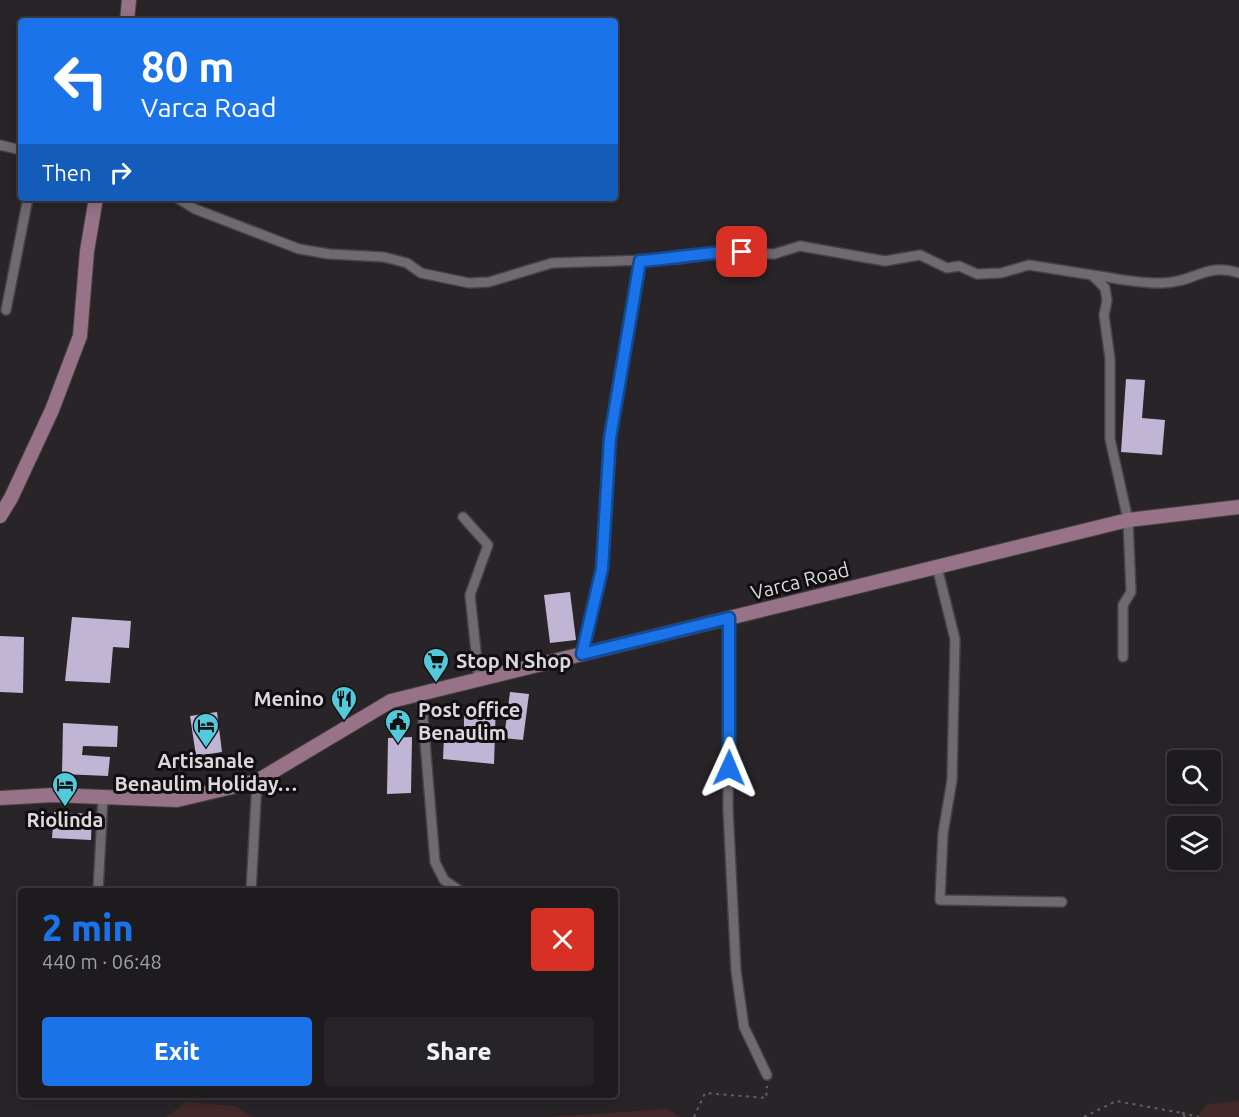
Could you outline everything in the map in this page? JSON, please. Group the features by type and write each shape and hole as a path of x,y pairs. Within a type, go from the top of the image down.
{"main road":[{"path":"127,18 129,0"},
{"path":"0,516 11,498 52,410 80,336 87,251 95,201"},
{"name":"Varca Road","path":"0,798 53,795 177,800 258,781 391,701 1128,520 1239,507"}],"street":[{"path":"0,145 18,149"},
{"path":"6,310 27,201"},
{"path":"182,201 195,209 298,249 329,254 384,257 407,262 421,273 451,281 489,282 552,263 678,259 726,252 774,254 800,246 885,261 920,255 947,268 959,266 977,274 1001,273 1029,266 1163,284 1187,280 1207,270 1225,269 1239,273"},
{"path":"1092,275 1105,288 1107,301 1104,315 1110,359 1110,439 1128,520 1131,592 1123,605 1123,657"},
{"path":"463,517 488,545 470,595 479,680"},
{"path":"937,567 955,639 952,780 943,833 940,900 1062,902"},
{"path":"729,618 728,809 736,970 744,1027 767,1075"},
{"path":"421,694 435,862 444,880 456,888"},
{"path":"250,888 258,781"},
{"path":"98,888 103,797"}],"lane":[{"path":"582,654 602,569 610,438 640,261"}],"path":[{"path":"694,1117 705,1093 766,1098 767,1075"},
{"path":"1084,1117 1116,1101 1198,1117"},
{"path":"1182,1113 1185,1117"}],"shaded area":[{"path":"1239,1101 1239,1117 1197,1117 1206,1105"},
{"path":"187,1102 235,1106 253,1117 166,1117"},
{"path":"668,1109 680,1117 549,1117"}],"building":[{"path":"1126,379 1145,380 1142,418 1165,420 1162,455 1121,452"},
{"path":"570,592 576,640 550,643 544,595"},
{"path":"72,617 131,621 129,648 113,647 110,683 65,681"},
{"path":"0,636 24,637 23,693 0,692"},
{"path":"510,692 529,694 523,740 504,738"},
{"path":"496,702 494,764 443,759 444,737 464,737 464,707"},
{"path":"217,712 222,752 196,756 190,716"},
{"path":"63,723 118,726 117,747 83,746 82,755 110,757 108,776 62,774"},
{"path":"412,737 411,793 387,794 388,738"},
{"path":"54,812 92,814 91,840 52,838"}],"place":[{"name":"Stop N Shop","path":"436,684"},
{"name":"Menino","path":"344,722"},
{"name":"Post office Benaulim","path":"398,745"},
{"name":"Artisanale Benaulim Holiday…","path":"206,749"},
{"name":"Riolinda","path":"65,808"}],"route":[{"path":"729,768 729,618 582,654 602,569 610,438 640,261 742,252"}]}
